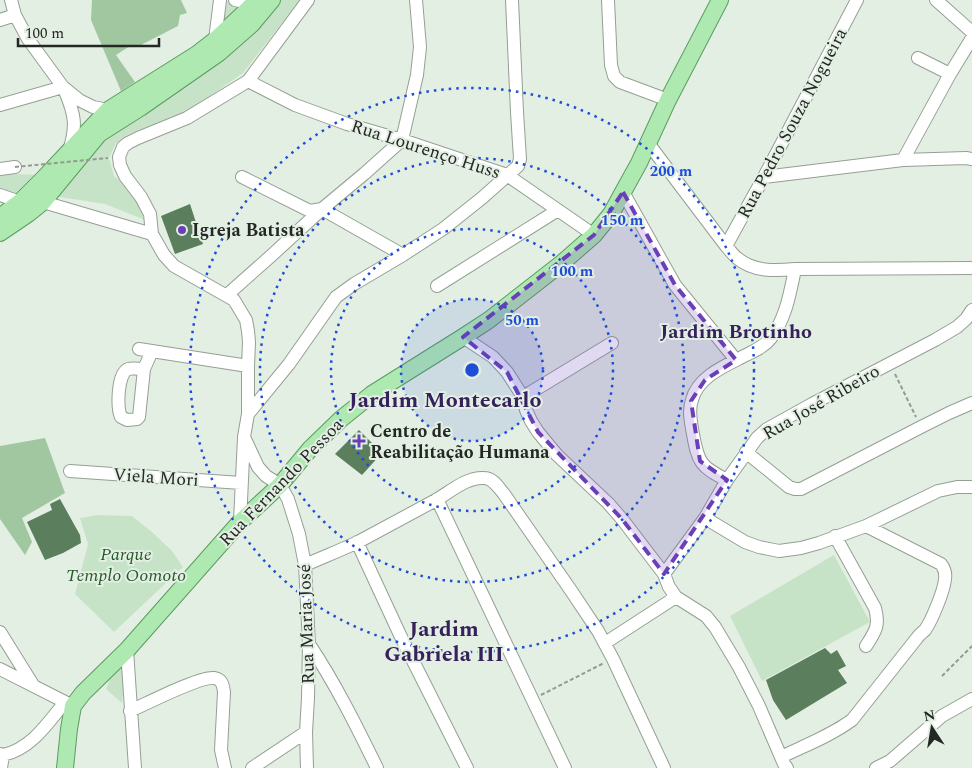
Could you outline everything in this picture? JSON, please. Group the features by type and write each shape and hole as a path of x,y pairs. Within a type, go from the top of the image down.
{"main road":[{"path":"0,217 20,202 108,110 190,59 217,47 257,0"},
{"path":"0,233 43,202 99,134 140,108 217,47 252,24 272,0"},
{"name":"Rua Fernando Pessoa","path":"69,704 127,650 240,522 280,485 310,449 341,419 372,394 489,320 562,263 594,235 611,214 623,192 720,0"},
{"path":"65,768 69,729 69,704"}],"street":[{"path":"11,0 15,15 28,39 63,87 73,109 73,138 68,151"},
{"path":"217,47 220,0"},
{"path":"235,0 245,2 253,0"},
{"path":"240,522 244,437 248,414 249,336 246,320 234,300 174,266 164,255 152,234 150,214 141,197 125,176 119,157 122,147 128,143 187,118 248,81 308,0"},
{"path":"226,295 402,140 417,75 420,47 416,0"},
{"path":"248,414 289,364 336,297 443,229 518,166 520,159 516,112 512,0"},
{"path":"608,0 611,65 614,76 620,82 668,100"},
{"name":"Rua Pedro Souza Nogueira","path":"726,246 857,0"},
{"path":"936,0 972,32"},
{"path":"0,20 15,15"},
{"path":"903,160 972,38"},
{"path":"918,58 950,74"},
{"name":"Rua Lourenço Huss","path":"248,81 295,106 507,175 594,235"},
{"path":"0,105 63,87"},
{"path":"63,87 79,100 93,107 108,110"},
{"path":"648,143 726,246 738,259 748,265 761,270 775,271 972,268"},
{"path":"764,177 903,160 972,159"},
{"path":"0,169 19,168"},
{"path":"242,177 310,211 322,209 403,255"},
{"path":"623,192 674,285 736,360"},
{"path":"0,195 20,202 43,202 152,234"},
{"path":"437,286 558,210"},
{"path":"727,480 705,468 700,461 690,413 691,401 696,390 705,380 717,371 759,348 773,336 787,306 795,270"},
{"name":"Rua José Ribeiro","path":"664,574 705,518 746,452 767,429 957,327 972,310"},
{"path":"463,337 493,357 507,372 523,397 528,415 538,432 557,455 608,503 622,519 664,574 669,587 676,597 706,616 739,666 785,765 826,737 840,730 852,720 924,631 945,581 945,572 942,564 866,526"},
{"path":"523,397 612,343"},
{"path":"139,349 248,366"},
{"path":"144,369 152,351"},
{"path":"746,452 788,486 801,489 972,403"},
{"path":"244,437 258,467 266,476 280,485"},
{"name":"Viela Mori","path":"70,471 241,483"},
{"path":"305,565 356,542 463,483 476,478 490,479 496,484 572,592 604,643 664,768"},
{"name":"Rua Maria José","path":"280,485 288,499 299,534 305,565 309,644 306,732 307,768"},
{"path":"705,518 745,542 779,551 819,543 866,526 938,491 956,487 972,487"},
{"path":"437,499 565,768"},
{"path":"835,536 875,608 878,618 876,627 866,646"},
{"path":"356,542 467,768"},
{"path":"604,643 676,597"},
{"path":"0,632 33,686"},
{"path":"309,644 342,698 377,768"},
{"path":"127,650 134,767"},
{"path":"0,668 69,704 38,735 2,759"},
{"path":"130,711 198,681 208,678 220,680 223,684 224,692 221,736 225,768"},
{"path":"879,768 890,761 942,716 972,700"},
{"path":"252,768 306,732"}],"path":[{"path":"19,168 108,158"},
{"path":"889,363 921,427"},
{"path":"942,676 972,646"},
{"path":"532,699 613,659"}],"highlighted area":[{"path":"623,192 675,285 736,360 705,380 691,401 700,461 727,480 664,574 622,519 538,432 507,372 463,337 594,235"}],"green space":[{"path":"92,0 181,0 187,13 180,15 178,26 137,47 130,46 116,55 135,82 121,91 91,20"},
{"path":"281,0 300,0 243,73 191,109 127,135 116,143 109,158 114,176 132,191 145,220 105,204 53,196 101,139 197,77 244,42"},
{"path":"227,1 233,6 242,7 222,23"},
{"path":"17,174 40,175 20,196 0,190 0,176"},
{"path":"45,438 65,493 22,518 32,542 25,555 0,519 0,446"},
{"name":"Parque Templo Oomoto","path":"97,515 132,516 172,551 183,567 114,632 75,594 88,544 80,518"},
{"path":"834,555 870,622 762,681 730,616"},
{"path":"123,664 122,703 106,689 114,669"}],"building":[{"name":"Igreja Batista","path":"190,204 203,244 175,254 161,216"},
{"name":"Centro de Reabilitação Humana","path":"359,430 382,453 362,475 335,454"},
{"path":"60,499 80,535 81,543 45,560 27,522 52,510 50,504"},
{"path":"825,648 831,654 837,650 846,666 838,670 847,683 786,720 773,700 766,680"}],"place":[{"name":"Igreja Batista","path":"182,230"},
{"name":"Centro de Reabilitação Humana","path":"359,441"}],"district":[{"name":"Jardim Brotinho","path":"736,331"},
{"name":"Jardim Montecarlo","path":"445,399"},
{"name":"Jardim Gabriela III","path":"444,640"}]}
